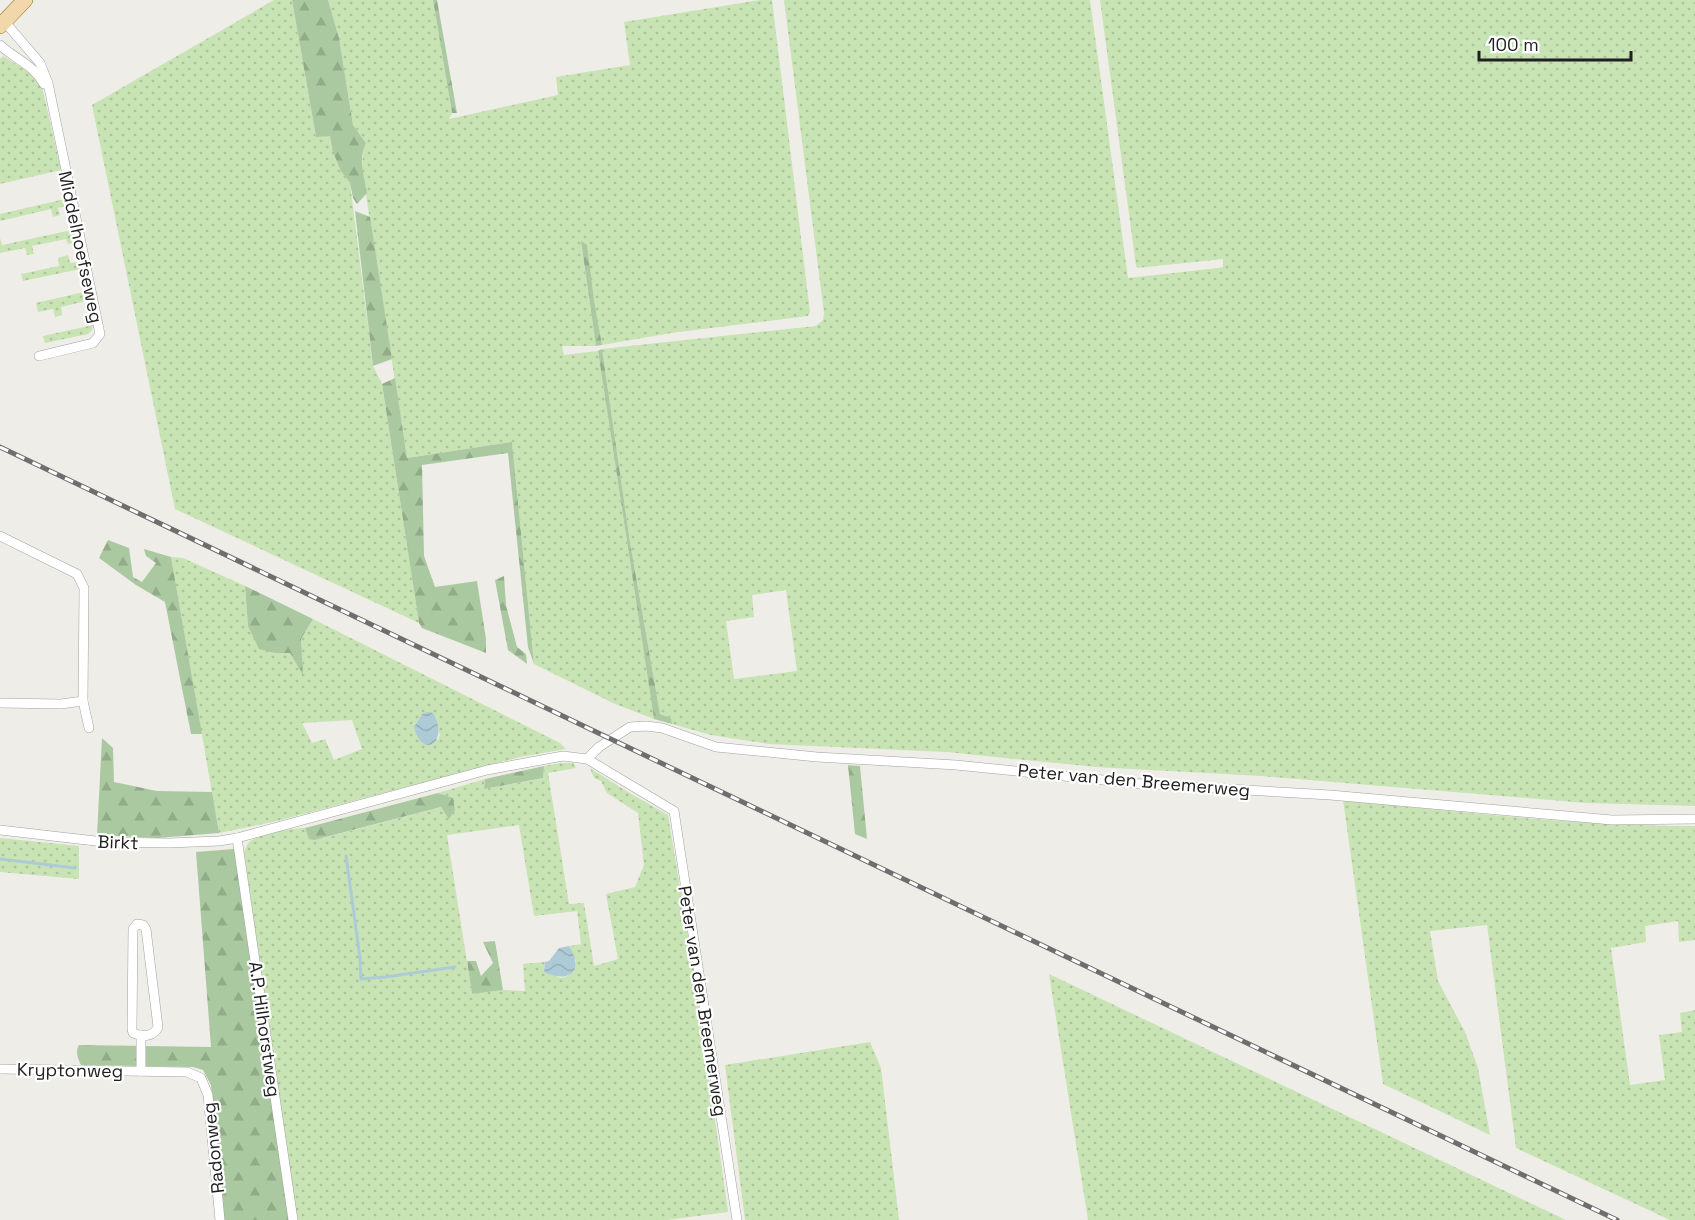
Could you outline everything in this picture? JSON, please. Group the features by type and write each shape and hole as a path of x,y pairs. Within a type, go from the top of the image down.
{"main road":[{"path":"1,22 25,0"}],"street":[{"name":"Middelhoefseweg","path":"1,22 40,63 48,82 100,334 93,343 39,356"},
{"name":"Middelhoefseweg","path":"0,45 40,75 49,94"},
{"path":"0,536 77,574 84,588 82,702 89,728"},
{"path":"0,704 82,702"},
{"name":"Peter van den Breemerweg","path":"587,759 599,747 630,727 646,726 662,728 716,747 817,757 956,765 1142,784 1330,795 1612,820 1695,819"},
{"name":"Peter van den Breemerweg","path":"237,838 487,770 563,756 587,759 674,811 737,1220"},
{"name":"Birkt","path":"0,830 104,842 169,843 237,838"},
{"name":"A.P. Hilhorstweg","path":"237,838 293,1220"},
{"name":"Kryptonweg","path":"137,924 143,925 146,929 152,985 158,1027 151,1035 133,1033 133,930 137,924"},
{"path":"133,986 152,985"},
{"name":"Kryptonweg","path":"141,1035 141,1071"},
{"name":"Kryptonweg","path":"0,1069 187,1072 201,1078"},
{"name":"Radonweg","path":"201,1078 208,1095 220,1220"}],"green space":[{"path":"274,0 292,0 316,137 330,135 340,166 350,183 373,366 382,384 419,623 175,509 92,105"},
{"path":"292,0 328,0 339,38 353,125 366,143 362,161 367,193 357,204 353,198 350,183 341,171 333,152 330,136 316,137"},
{"path":"328,0 433,0 452,113 449,119 558,95 556,77 630,65 624,22 772,0 810,312 808,316 671,333 602,345 581,242 596,346 562,346 564,355 598,351 654,719 615,704 534,664 512,442 407,458 362,169 363,150 366,143 353,125 339,38"},
{"path":"433,0 437,0 457,113 452,113"},
{"path":"784,0 1090,0 1128,278 1223,267 1223,259 1137,268 1136,266 1100,0 1695,0 1695,806 1587,803 1261,776 1096,767 947,752 769,744 711,735 672,724 671,718 660,714 630,542 602,349 816,326 823,320 824,313","holes":["786,590 797,671 734,679 726,621 754,617 752,595"]},
{"path":"3,56 39,78 61,170 0,184 0,59"},
{"path":"65,199 66,206 58,208 60,215 53,217 51,209 0,221 0,214"},
{"path":"355,211 370,217 392,359 373,366"},
{"path":"72,230 74,243 68,244 66,239 32,246 34,254 27,255 25,248 0,253 0,238 2,245"},
{"path":"581,241 587,245 602,345 596,346"},
{"path":"68,255 70,263 78,262 80,269 23,281 21,274 59,266 58,258"},
{"path":"84,292 86,301 61,307 62,315 55,317 53,309 38,312 36,303"},
{"path":"93,325 88,334 45,343 43,336"},
{"path":"602,349 630,542 660,714 671,718 672,724 654,719 598,351"},
{"path":"395,378 407,458 512,442 534,664 528,647 508,453 422,465 424,556 435,587 477,581 486,653 422,628 419,623 382,384"},
{"path":"108,540 129,548 133,577 142,582 156,563 146,556 144,549 171,557 202,734 191,734 165,602 136,585 99,558"},
{"path":"171,557 183,558 245,586 248,626 275,653 290,653 302,673 301,639 313,619 560,743 566,749 520,757 273,822 219,833","holes":["422,714 440,734 438,740 416,732 415,725","352,720 362,749 334,760 325,739 312,743 302,723"]},
{"path":"504,576 506,605 517,647 526,654 527,664 508,650 495,580"},
{"path":"245,586 313,619 301,639 303,675 290,653 275,653 259,649 248,626"},
{"path":"102,738 113,748 114,782 157,791 212,792 219,833 158,838 97,835"},
{"path":"573,763 576,768 548,773 569,904 584,903 594,966 618,959 606,894 635,887 644,865 638,813 607,793 601,781 594,778 590,768 668,815 695,978 728,1212 667,1220 296,1220 244,852 248,843 266,834 299,828 305,828 309,839 323,838 442,807 449,818 453,798 438,793 485,779 484,789 543,778 544,766","holes":["519,825 534,916 577,911 581,944 569,946 576,962 568,976 561,978 544,972 545,962 523,964 525,991 503,990 472,994 447,835"]},
{"path":"848,765 860,766 867,839 855,834"},
{"path":"544,766 543,778 484,789 485,779"},
{"path":"438,793 453,798 455,810 449,819 441,807 314,840 309,839 305,828"},
{"path":"1343,800 1563,821 1695,826 1695,940 1679,942 1678,921 1645,926 1646,942 1611,948 1630,1085 1665,1080 1659,1035 1682,1032 1680,1013 1695,1010 1695,1220 1670,1220 1516,1148 1487,925 1430,931 1438,981 1465,1032 1478,1068 1490,1135 1383,1084"},
{"path":"0,838 79,846 79,879 0,872"},
{"path":"234,849 291,1220 224,1220 211,1085 203,1070 193,1067 81,1065 77,1055 79,1045 211,1047 196,852"},
{"path":"495,941 503,990 472,994 467,961 476,961 481,976 493,963 483,942"},
{"path":"1049,974 1566,1220 1088,1220"},
{"path":"870,1042 881,1068 899,1220 745,1220 725,1065"}],"water":[{"path":"433,713 438,732 437,739 433,744 428,745 418,737 414,727 422,714"},
{"path":"569,946 575,962 572,973 561,977 544,972 545,962 549,961 559,948"}],"waterway":[{"path":"346,856 361,979 455,967"},
{"path":"0,859 75,868"}],"railway":[{"path":"0,447 1617,1220"}]}
